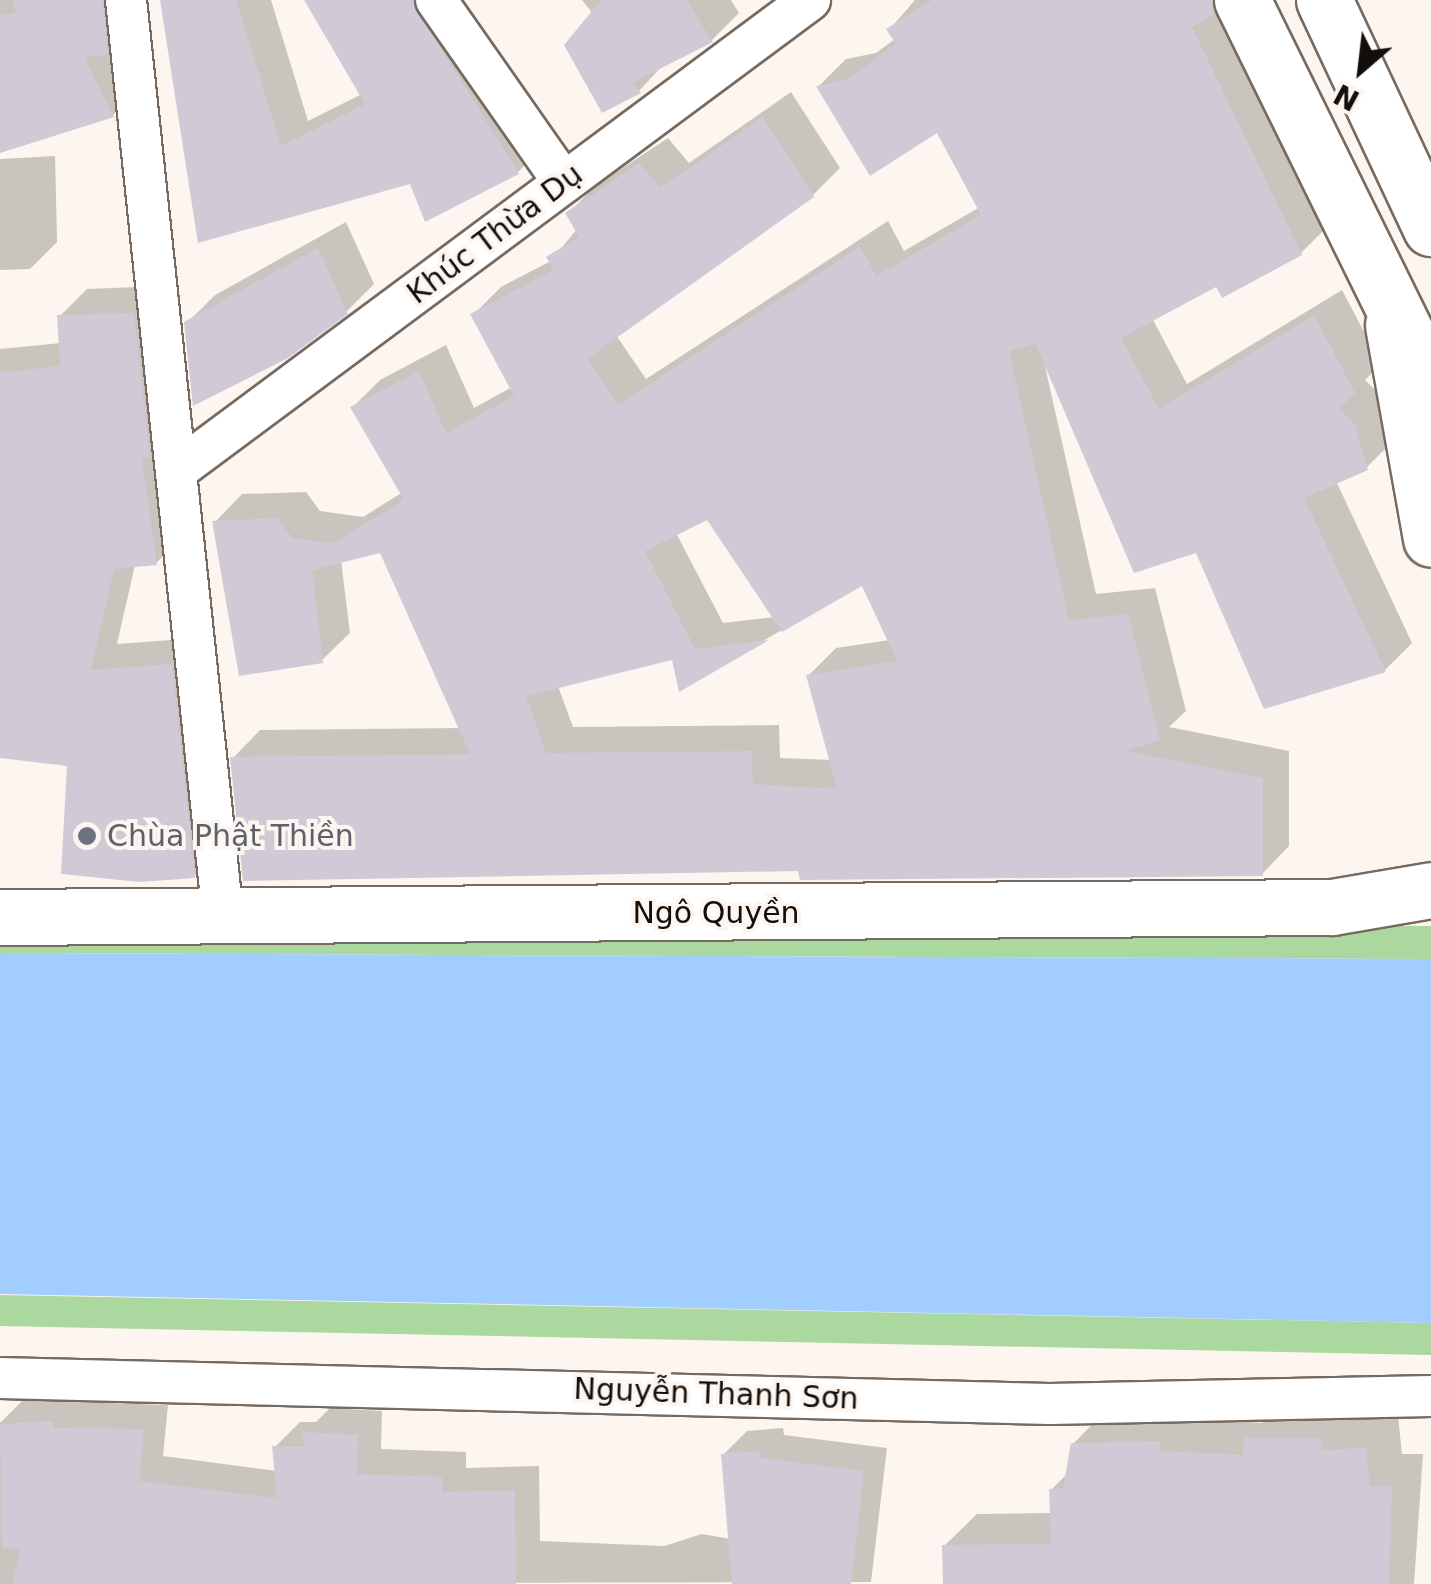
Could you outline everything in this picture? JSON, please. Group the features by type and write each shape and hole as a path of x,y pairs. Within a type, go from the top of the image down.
{"main road":[{"path":"1242,0 1385,283 1431,384"},
{"path":"1324,0 1431,228"},
{"path":"1385,283 1431,539"},
{"name":"Ngô Quyền","path":"0,917 1332,907 1431,890"}],"street":[{"path":"126,0 180,468 223,917"},
{"path":"436,0 564,182"},
{"name":"Khúc Thừa Dụ","path":"180,468 810,0"},
{"name":"Nguyễn Thanh Sơn","path":"0,1378 1050,1404 1431,1396"}],"green space":[{"path":"0,921 1431,926 1431,959 0,953"},
{"path":"0,1295 1431,1323 1431,1355 0,1326"}],"water":[{"path":"0,953 1431,959 1431,1323 0,1294"}],"building":[{"path":"13,0 103,0 108,55 84,57 114,117 0,153 0,16 16,12"},
{"path":"160,0 236,0 281,146 365,104 304,0 411,0 519,174 425,222 410,184 198,243"},
{"path":"601,0 686,0 713,42 632,83 641,93 602,113 564,45"},
{"path":"932,0 1211,0 1214,15 1192,27 1302,255 1222,298 1216,287 1121,338 1159,409 1314,315 1355,393 1339,408 1354,423 1368,470 1304,498 1386,672 1264,709 1196,553 1134,573 1035,343 1009,351 1069,620 1128,614 1160,740 1126,751 1263,778 1263,876 800,880 798,871 243,881 230,757 470,754 380,553 312,570 323,663 239,676 212,521 278,518 292,538 333,543 404,500 350,407 419,371 446,433 514,396 470,314 554,270 546,257 579,237 565,213 639,163 660,188 763,117 814,197 587,359 618,405 860,246 876,276 981,215 937,133 870,176 816,86 846,80 896,44 886,29","holes":["707,520 782,632 862,586 897,661 806,675 837,789 753,784 752,751 546,753 526,696 672,660 679,692 769,640 695,649 645,551"]},
{"path":"318,248 348,314 288,358 193,406 184,322"},
{"path":"134,313 150,457 142,458 157,565 114,569 91,670 172,664 195,878 140,882 61,874 67,766 0,758 0,373 60,366 57,315"},
{"path":"54,1421 54,1428 144,1429 139,1481 277,1498 272,1446 305,1447 302,1432 358,1435 357,1474 442,1477 442,1492 515,1490 516,1584 12,1584 20,1549 2,1548 0,1424"},
{"path":"1244,1438 1321,1438 1322,1451 1366,1447 1370,1486 1392,1486 1389,1584 943,1584 942,1545 1051,1544 1049,1489 1063,1488 1071,1443 1160,1441 1160,1451 1243,1455"},
{"path":"760,1451 761,1458 864,1471 851,1584 732,1584 721,1454"}],"place":[{"name":"Chùa Phật Thiền","path":"87,836"}]}
